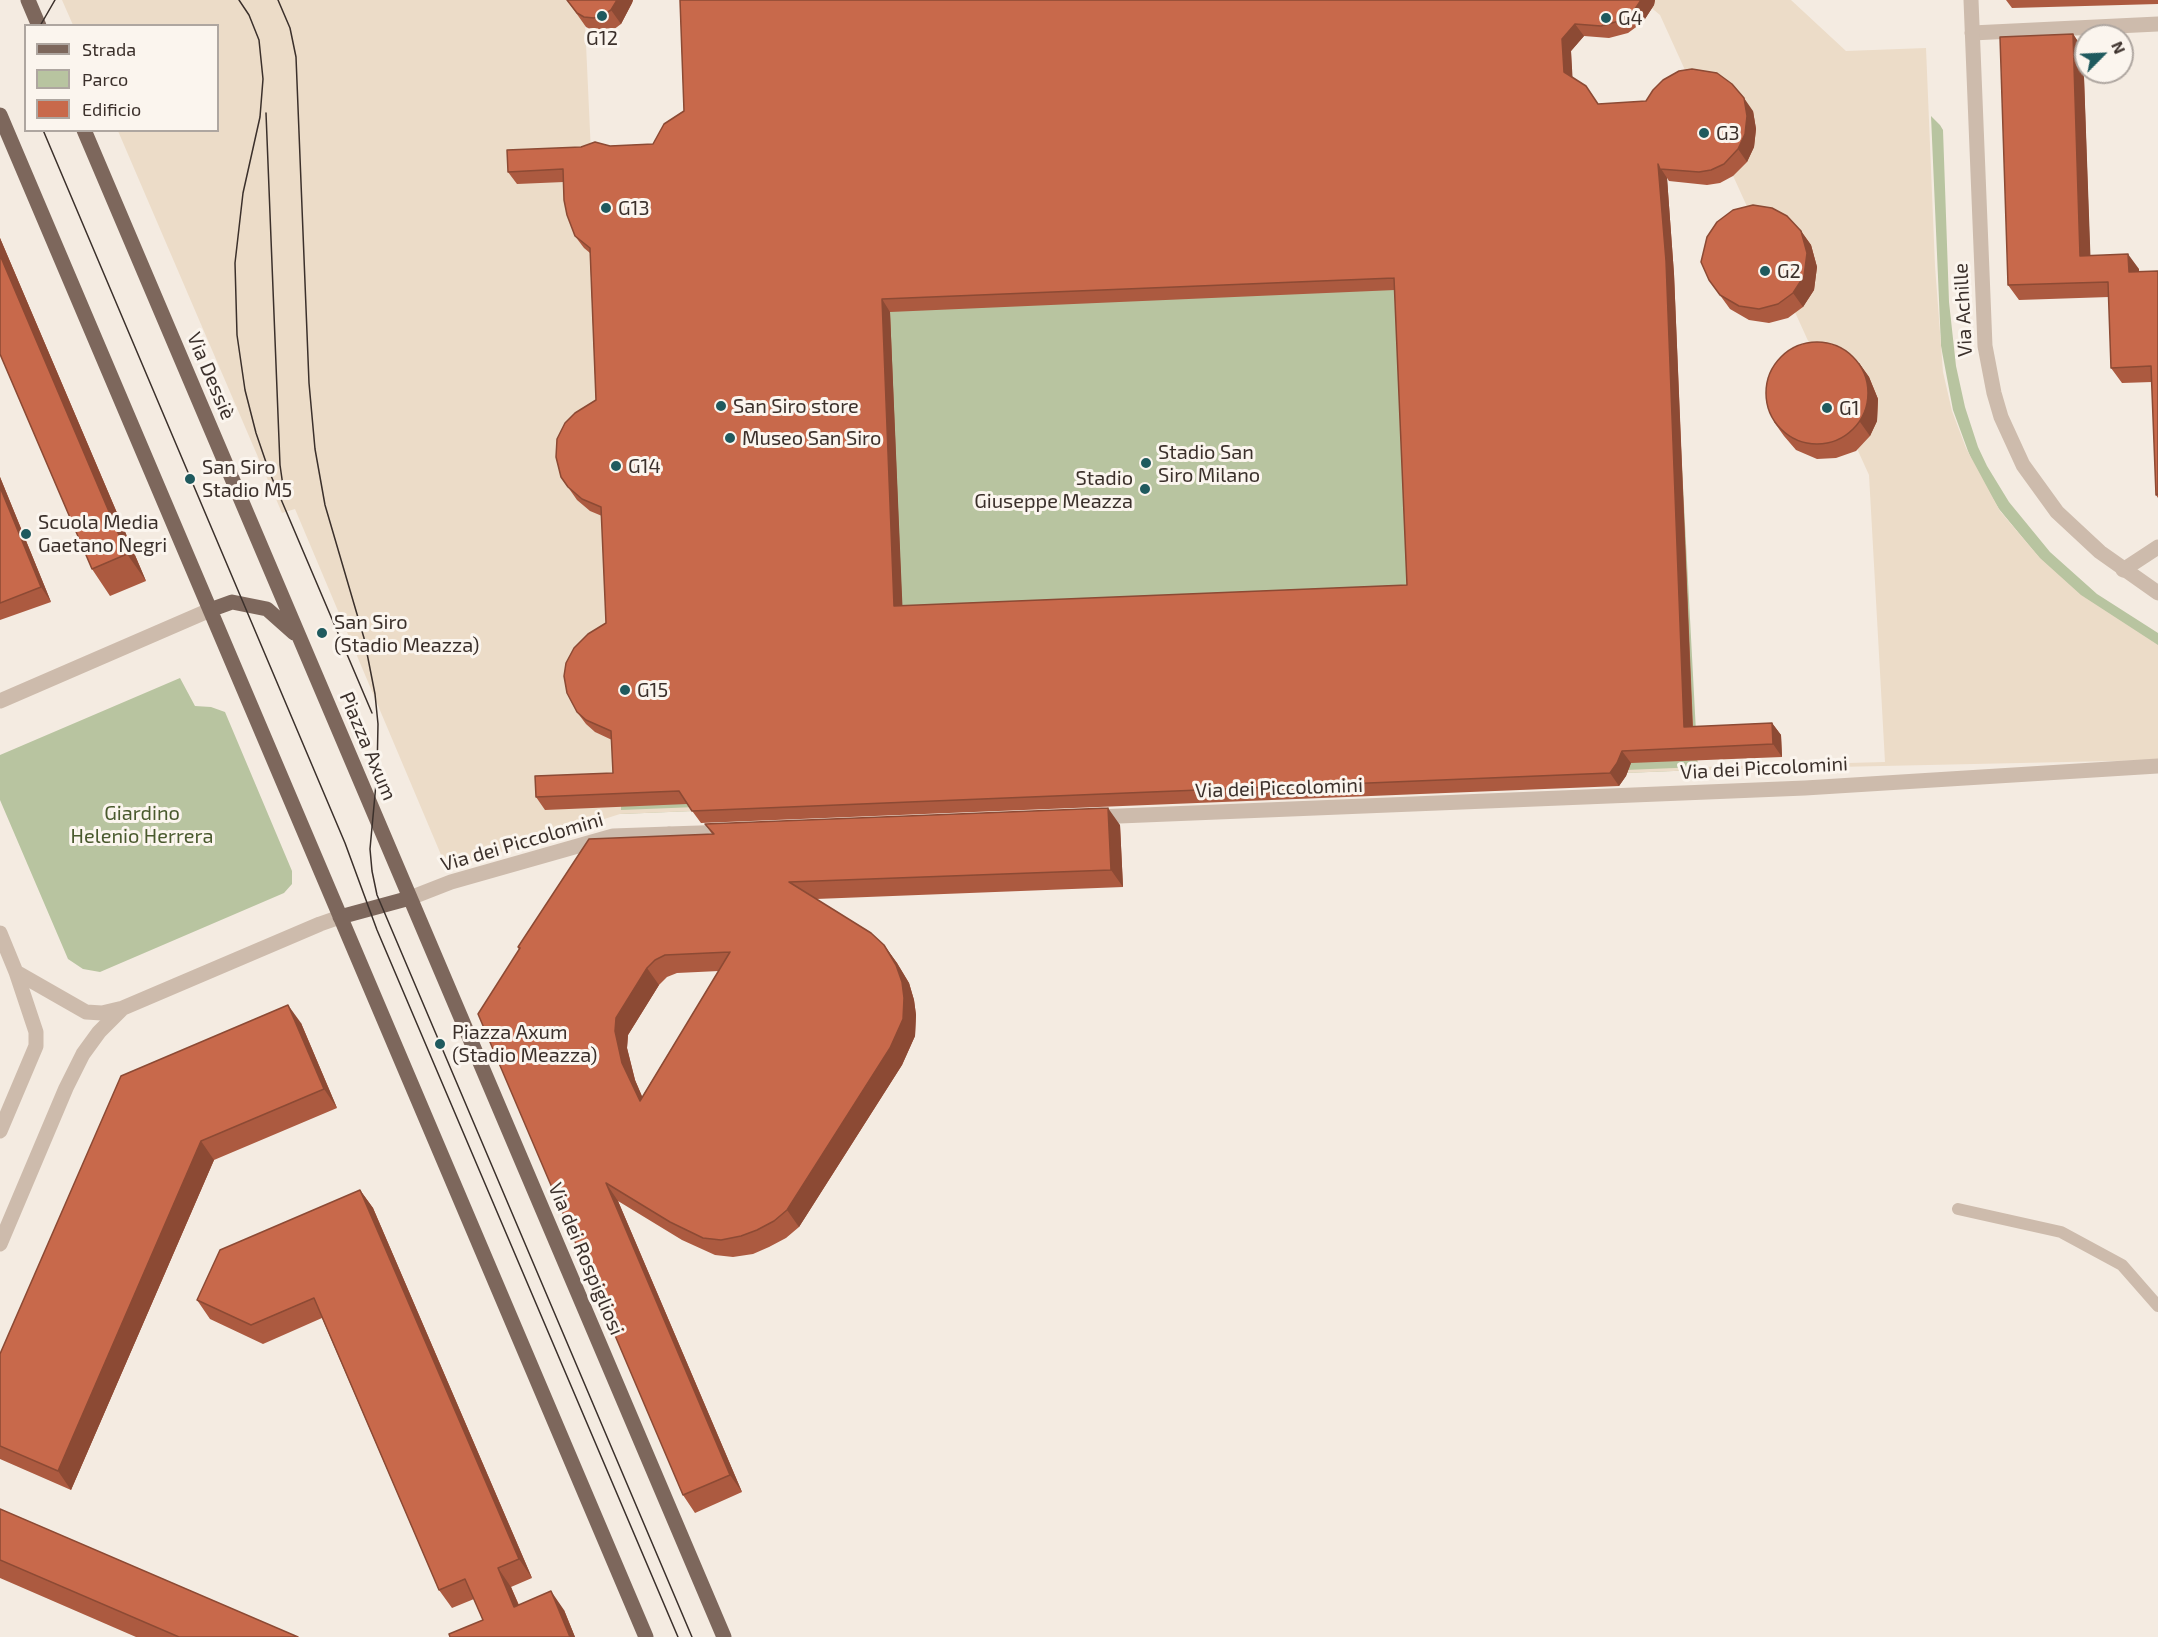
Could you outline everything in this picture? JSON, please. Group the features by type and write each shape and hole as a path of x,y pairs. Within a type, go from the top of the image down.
{"main road":[{"path":"28,0 38,24"},
{"path":"0,115 646,1637"},
{"name":"Via Dessiè","path":"85,132 299,637"},
{"name":"Piazza Axum","path":"210,610 232,602 267,609 299,637 410,898"},
{"path":"340,917 410,898"},
{"name":"Via dei Rospigliosi","path":"410,898 724,1637"}],"street":[{"name":"Via Achille","path":"1971,0 1985,346 1994,393 2011,441 2038,489 2078,533 2123,570 2158,593"},
{"path":"1972,33 2158,24"},
{"path":"2123,570 2158,547"},
{"name":"Piazza Axum","path":"0,701 210,610"},
{"name":"Via dei Piccolomini","path":"1076,818 1805,788 2158,766"},
{"name":"Via dei Piccolomini","path":"410,898 451,882 613,836 741,831"},
{"path":"16,972 86,1012 102,1013 123,1008 340,917"},
{"path":"0,933 36,1032 36,1046 0,1131"},
{"path":"0,1244 66,1088 83,1054 99,1032 123,1008"}],"lane":[{"path":"1958,1209 2061,1232 2122,1266 2158,1306"}],"green space":[{"path":"1931,116 1943,130 1949,302 1956,366 1965,407 1978,447 2009,502 2050,552 2097,594 2158,633 2158,646 2074,591 2041,560 1999,509 1976,471 1953,410 1941,346"},
{"name":"Stadio Giuseppe Meazza","path":"1666,163 1698,770 620,814 695,203"},
{"name":"Giardino Helenio Herrera","path":"180,678 195,706 211,707 225,712 292,871 292,884 284,893 100,972 83,969 68,959 0,800 0,755"}],"shaded area":[{"path":"62,0 584,0 621,810 1700,767 1885,762 1869,475 1660,15 1642,0 1791,0 1846,51 1926,48 1935,266 1943,372 1952,411 1966,448 2000,511 2040,558 2081,595 2158,645 2158,760 1698,770 620,814 447,869 295,509 282,513 118,132 219,132 219,24 73,24"}],"building":[{"path":"567,0 617,0 611,10 594,18 584,17 577,13"},
{"name":"Stadio Giuseppe Meazza","path":"680,0 1641,0 1635,9 1619,21 1601,26 1575,24 1562,39 1564,72 1586,86 1598,104 1646,101 1663,80 1679,71 1692,69 1717,73 1732,84 1744,98 1747,116 1745,134 1738,149 1724,164 1699,172 1660,169 1658,164 1666,261 1684,727 1772,723 1773,744 1622,751 1610,773 692,811 679,791 536,797 535,776 613,773 611,731 586,720 577,712 567,693 564,676 566,663 574,648 588,634 606,623 601,507 582,499 568,487 561,477 556,457 557,439 565,423 575,413 596,400 590,248 575,236 567,215 563,169 508,172 507,150 581,147 595,142 610,146 653,144 664,124 684,111","holes":["1394,278 1407,585 894,606 882,299"]},
{"path":"2073,34 2080,256 2128,254 2129,272 2158,271 2158,494 2156,495 2151,366 2111,368 2108,282 2008,285 2000,37"},
{"name":"G2","path":"1753,205 1772,208 1787,216 1801,231 1807,253 1804,276 1793,293 1778,304 1759,309 1739,306 1720,295 1709,280 1701,262 1707,237 1717,222 1733,210"},
{"path":"0,255 127,554 92,569 0,354"},
{"name":"G1","path":"1817,342 1846,350 1860,364 1868,393 1860,422 1846,436 1817,444 1788,436 1774,422 1766,393 1774,364 1788,350"},
{"path":"0,487 41,587 0,603"},
{"path":"1108,808 1111,870 789,882 871,933 884,945 896,965 902,982 903,1019 890,1048 787,1210 774,1221 741,1236 721,1240 703,1238 670,1222 606,1183 730,1475 683,1495 478,1014 520,948 518,947 589,839 714,834 705,824","holes":["730,952 640,1101 622,1063 615,1031 616,1018 647,968 655,960 665,955"]},
{"path":"288,1005 324,1089 201,1141 58,1471 0,1446 0,1354 121,1076"},
{"path":"360,1190 519,1559 498,1568 514,1607 551,1591 570,1637 450,1637 449,1634 483,1620 465,1579 439,1590 314,1298 251,1325 197,1300 220,1250"},
{"path":"0,1509 298,1637 179,1637 0,1560"}],"tram line":[{"path":"41,24 55,0"},
{"path":"239,0 249,15 259,40 263,79 260,117 243,193 235,263 237,335 245,390 269,471 372,713"},
{"path":"278,0 290,28 296,57 309,383 315,449 325,505 364,638 375,694 378,724 377,773 370,849 377,895 692,1637"},
{"path":"266,113 280,465 284,493"},
{"path":"44,132 345,843 377,930 678,1637"}],"place":[{"name":"G12","path":"602,16"},
{"name":"G4","path":"1606,18"},
{"name":"G3","path":"1704,133"},
{"name":"G13","path":"606,208"},
{"name":"G2","path":"1765,271"},
{"name":"San Siro store","path":"721,406"},
{"name":"G1","path":"1827,408"},
{"name":"Museo San Siro","path":"730,438"},
{"name":"Stadio San Siro Milano","path":"1146,463"},
{"name":"G14","path":"616,466"},
{"name":"San Siro Stadio M5","path":"190,479"},
{"name":"Stadio Giuseppe Meazza","path":"1145,489"},
{"name":"Scuola Media Gaetano Negri","path":"26,534"},
{"name":"San Siro (Stadio Meazza)","path":"322,633"},
{"name":"G15","path":"625,690"},
{"name":"Piazza Axum (Stadio Meazza)","path":"440,1044"}]}
